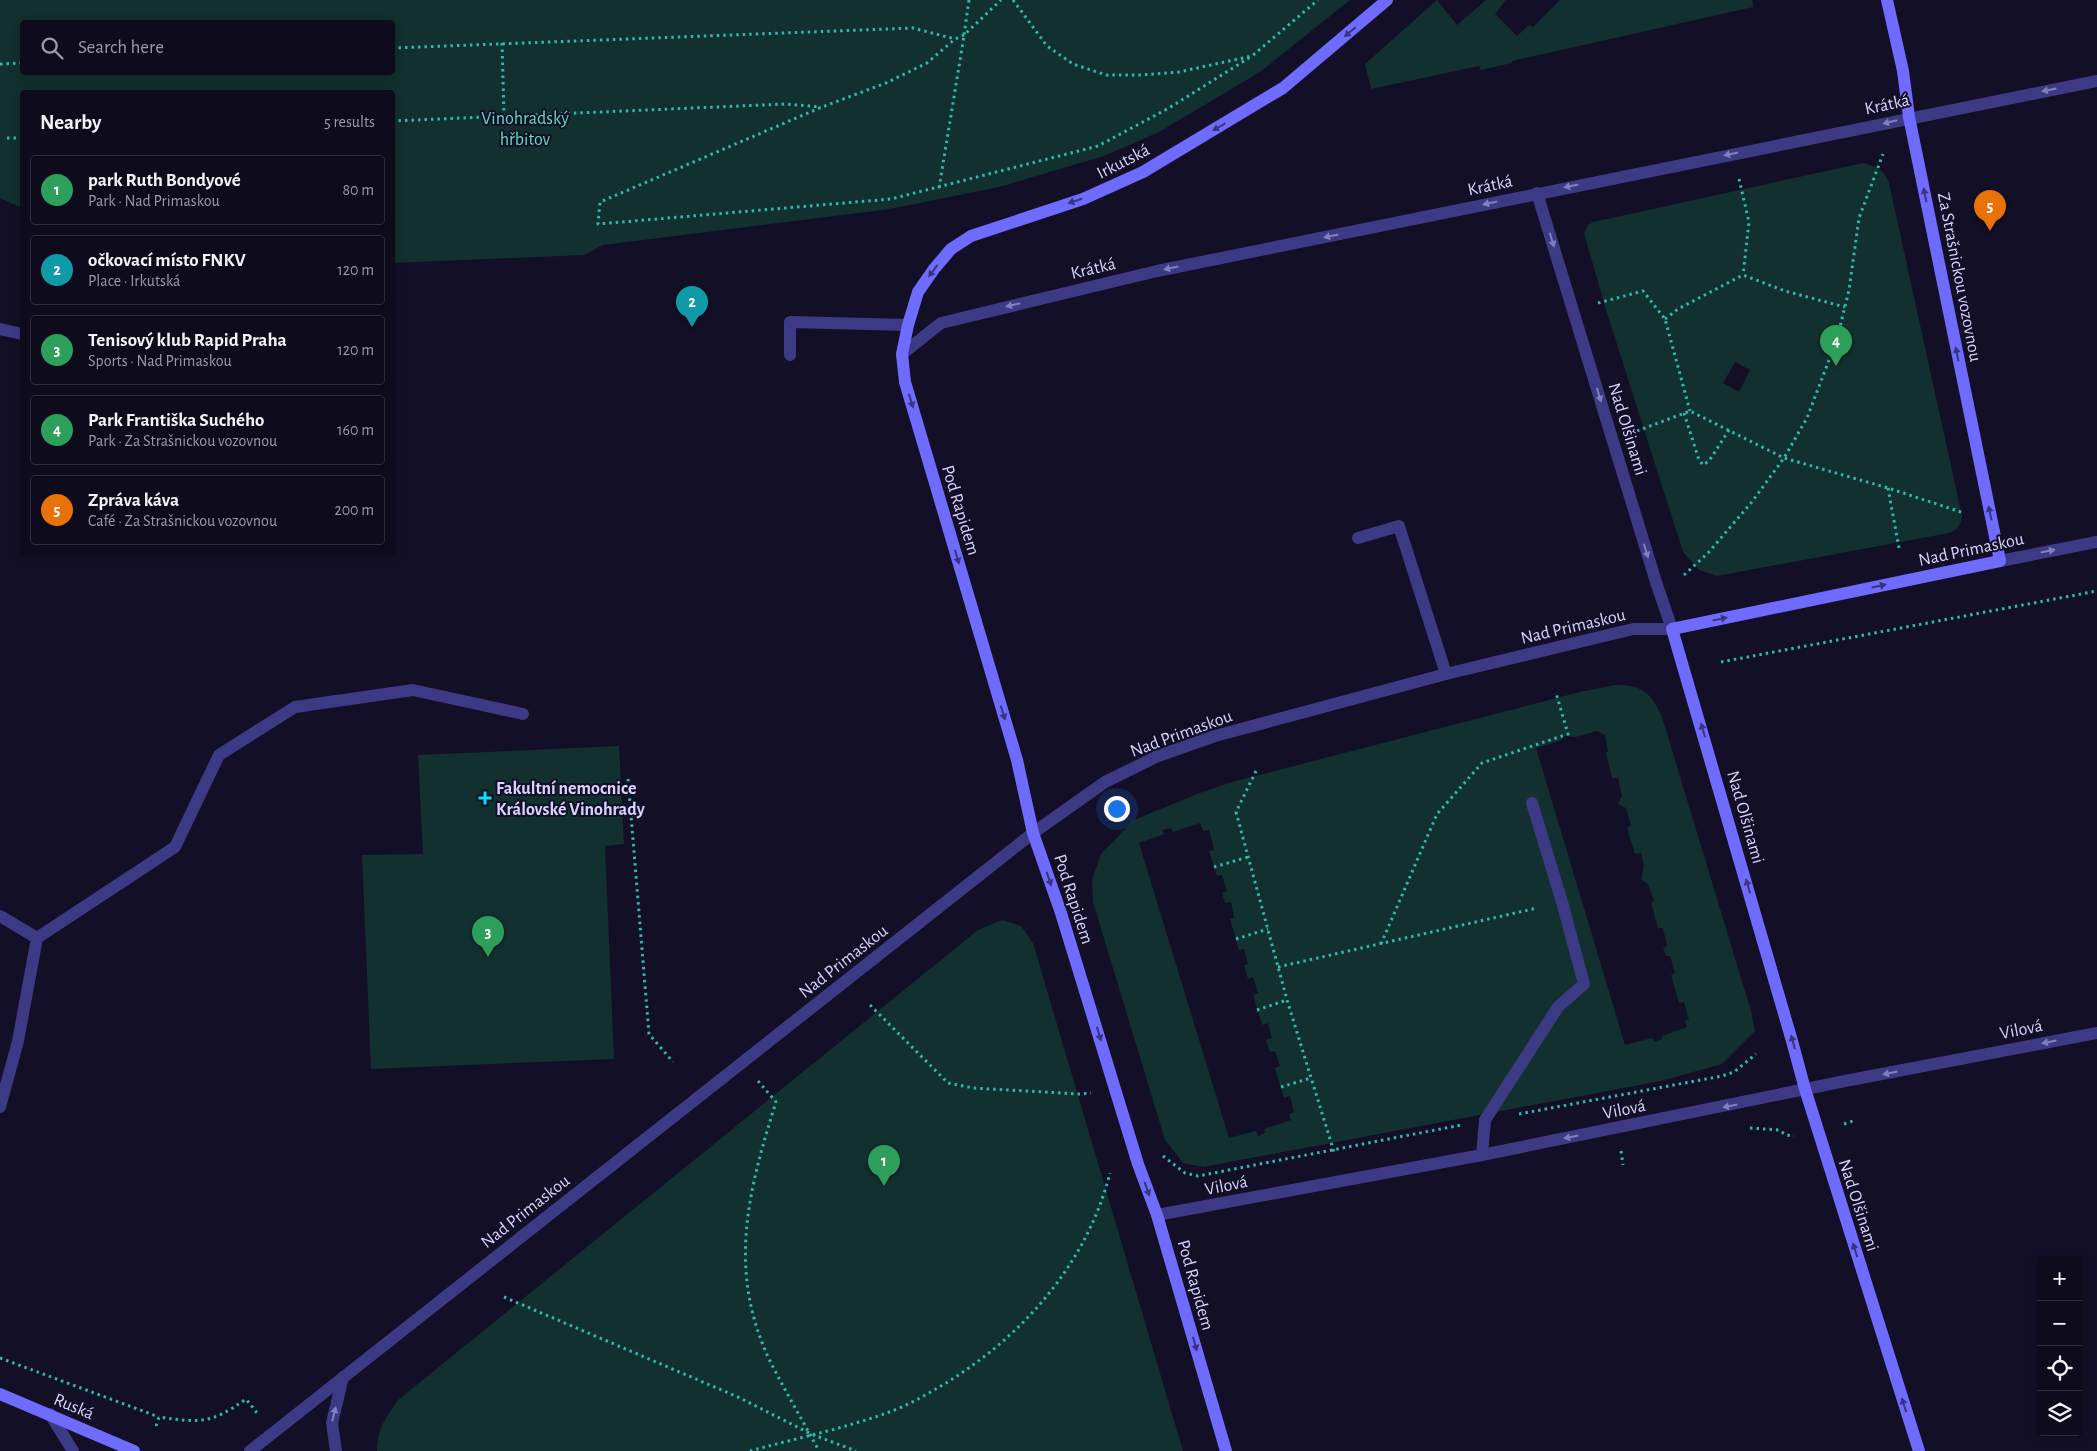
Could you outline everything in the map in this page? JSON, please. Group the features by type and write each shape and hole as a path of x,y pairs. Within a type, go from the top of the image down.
{"street":[{"name":"Irkutská","path":"902,354 918,292 951,249 972,236 1083,199 1144,172 1283,88 1387,0"},
{"name":"Za Strašnickou vozovnou","path":"1887,0 1903,71 1909,117 2000,561"},
{"name":"Krátká","path":"902,354 940,323 1157,271 1909,117 2097,81"},
{"name":"Nad Olšinami","path":"1538,193 1672,629 1805,1090 1919,1451"},
{"path":"790,356 790,322 908,325"},
{"path":"0,329 20,334"},
{"name":"Pod Rapidem","path":"902,354 905,382 1017,760 1033,833 1061,913 1138,1164 1157,1215 1226,1451"},
{"path":"1358,538 1399,526 1446,674"},
{"name":"Nad Primaskou","path":"250,1451 1033,833 1105,782 1158,756 1214,736 1446,674 1633,629 1672,629 2097,542"},
{"path":"0,1107 18,1041 37,938 175,847 219,755 295,707 413,690 523,714"},
{"path":"1482,1155 1485,1120 1558,1008 1584,984 1532,803"},
{"path":"0,916 37,938"},
{"name":"Vilová","path":"1157,1215 1482,1155 2097,1033"},
{"path":"336,1451 332,1423 343,1377"},
{"name":"Ruská","path":"0,1394 134,1451"},
{"path":"50,1414 73,1451"}],"path":[{"path":"939,188 970,0"},
{"path":"1001,0 964,35 955,39 927,63 886,83 822,107 600,202 598,224 891,199 1098,146 1169,108 1252,56 1318,0"},
{"path":"1013,0 1047,46 1073,64 1106,75 1179,72 1252,56"},
{"path":"395,48 913,28 955,39"},
{"path":"502,43 504,116"},
{"path":"0,64 20,63"},
{"path":"395,121 786,104 822,107"},
{"path":"7,138 20,138"},
{"path":"1733,154 1749,222 1744,275"},
{"path":"1684,575 1708,553 1752,503 1784,458 1807,418 1838,339 1859,218 1883,154"},
{"path":"1665,319 1678,308 1744,275 1785,291 1845,307"},
{"path":"1598,303 1643,291 1665,319 1690,411"},
{"path":"1637,431 1690,411 1784,458 1888,488 1970,515"},
{"path":"1684,413 1699,460 1703,465 1710,461 1729,430"},
{"path":"1888,488 1899,548"},
{"path":"1720,662 2097,591"},
{"path":"1381,944 1437,814 1482,763 1568,734 1556,693"},
{"path":"1256,770 1236,812 1287,1000 1342,1181"},
{"path":"628,780 649,1034 673,1062"},
{"path":"1214,867 1248,857"},
{"path":"1278,967 1562,902"},
{"path":"1236,939 1268,929"},
{"path":"1257,1010 1287,1000"},
{"path":"870,1005 948,1083 973,1088 1079,1094 1115,1087"},
{"path":"742,1063 776,1102 758,1161 745,1234 744,1260 749,1294 752,1309 770,1360 819,1451"},
{"path":"1281,1087 1311,1078"},
{"path":"1844,1124 1856,1120"},
{"path":"1779,1130 1786,1135 1800,1137"},
{"path":"1620,1150 1623,1165"},
{"path":"750,1451 893,1411 934,1390 965,1371 1001,1345 1034,1312 1059,1281 1090,1230 1110,1173"},
{"path":"504,1297 738,1397 811,1434 856,1451"},
{"path":"0,1358 159,1417 186,1421 209,1420 226,1413 246,1399 257,1413"},
{"path":"156,1426 159,1417"}],"green space":[{"name":"Vinohradský hřbitov","path":"0,0 1350,0 1260,72 1159,132 1104,156 999,187 890,209 603,245 584,255 395,263 395,90 20,90 20,207 0,198"},
{"path":"1437,0 1457,25 1486,0 1506,0 1495,14 1517,36 1529,25 1533,27 1560,0 1752,0 1753,7 1512,61 1512,63 1481,70 1479,66 1371,89 1365,64"},
{"path":"1863,163 1876,167 1882,172 1889,183 1962,516 1958,527 1949,533 1717,576 1699,570 1683,552 1607,313 1584,233 1588,225 1593,222","holes":["1735,362 1750,370 1739,392 1723,383"]},
{"path":"1615,685 1632,686 1649,696 1658,708 1751,1011 1755,1031 1722,1064 1661,1081 1203,1167 1183,1163 1165,1140 1093,902 1092,880 1101,854 1134,820 1232,782 1580,692","holes":["1597,731 1605,735 1608,751 1606,753 1612,778 1618,778 1622,796 1618,804 1626,808 1631,825 1627,828 1635,854 1641,853 1644,867 1641,879 1648,884 1654,901 1651,903 1658,928 1663,928 1667,946 1663,948 1666,956 1670,956 1675,973 1671,975 1679,1003 1684,1002 1689,1020 1685,1021 1687,1027 1662,1036 1662,1039 1654,1042 1652,1038 1625,1045 1536,748 1562,740 1563,736 1576,737","1200,823 1203,831 1209,830 1214,850 1209,851 1217,876 1222,875 1227,891 1222,893 1225,903 1231,902 1234,918 1230,919 1239,950 1244,949 1248,964 1244,965 1248,979 1253,977 1258,993 1253,995 1262,1025 1268,1023 1272,1038 1266,1040 1270,1052 1275,1051 1280,1066 1275,1068 1284,1098 1290,1096 1294,1112 1289,1114 1291,1120 1264,1129 1265,1133 1258,1136 1256,1131 1229,1138 1139,843 1164,834 1163,830 1171,828 1173,832"]},
{"path":"619,746 624,844 605,846 614,1059 371,1069 362,855 423,854 418,755"},
{"path":"1002,920 1021,926 1033,943 1183,1451 377,1451 380,1430 398,1400 978,930"}],"place":[{"name":"Zpráva káva","path":"1990,231"},
{"name":"očkovací místo FNKV","path":"692,327"},
{"name":"Park Františka Suchého","path":"1836,366"},
{"name":"Fakultní nemocnice Královské Vinohrady","path":"485,798"},
{"name":"Tenisový klub Rapid Praha","path":"488,957"},
{"name":"park Ruth Bondyové","path":"884,1186"}]}
